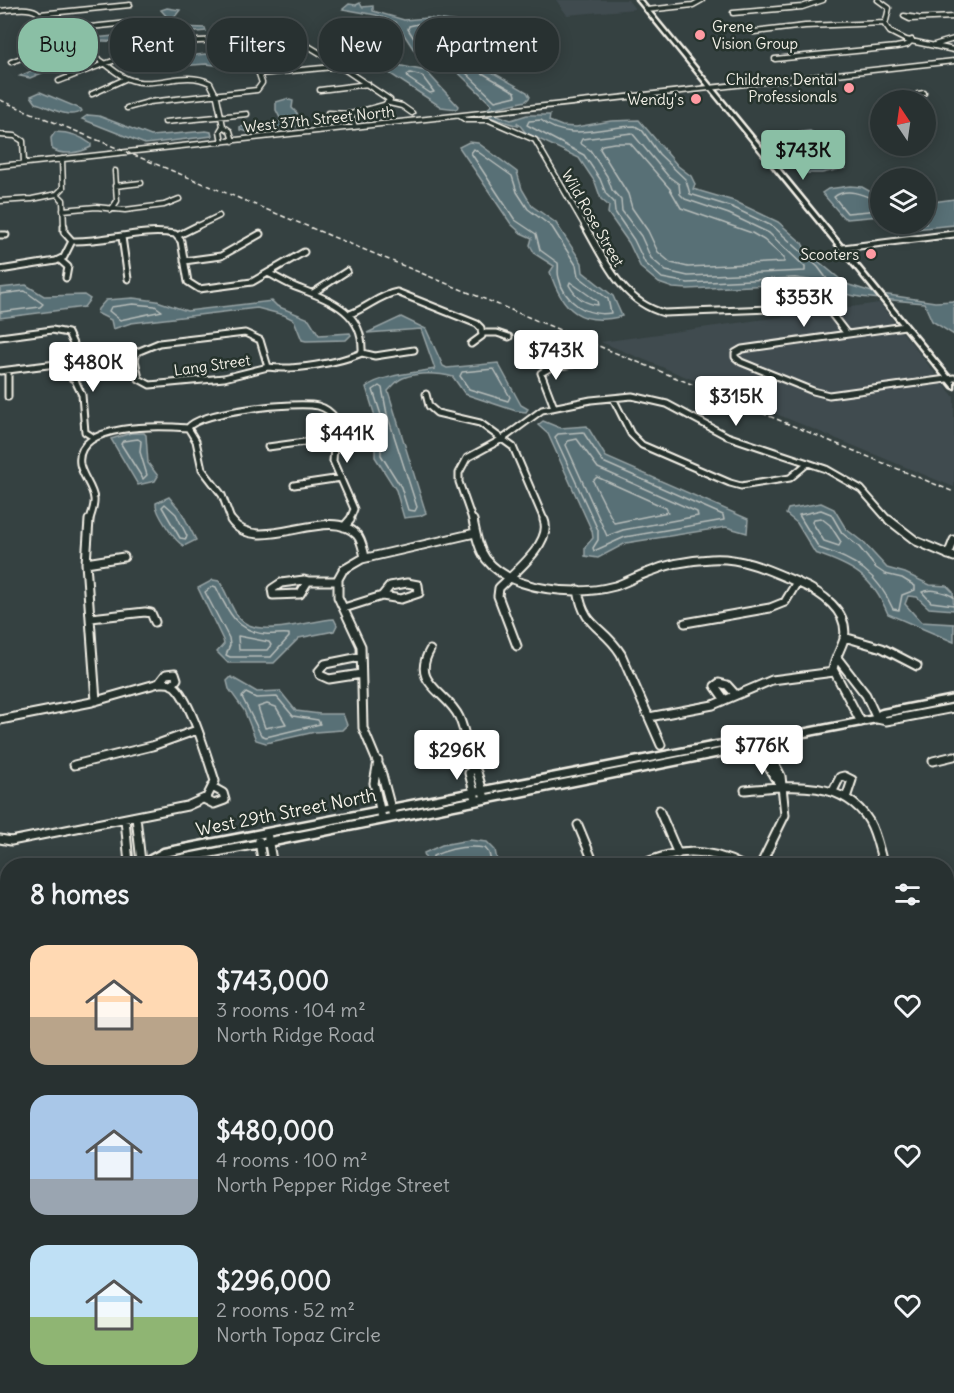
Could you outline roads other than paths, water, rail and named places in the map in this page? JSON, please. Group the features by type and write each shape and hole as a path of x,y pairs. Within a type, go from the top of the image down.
{"main road":[{"path":"639,0 951,379 954,386"},
{"name":"West 29th Street North","path":"153,858 163,853 263,838 616,769 737,741 756,742 878,719 882,713 954,699"}],"street":[{"path":"733,14 802,7 823,0"},
{"path":"882,0 890,10 885,23"},
{"path":"647,10 701,1"},
{"path":"0,11 23,10 40,14 130,5"},
{"path":"40,14 41,18"},
{"path":"917,18 954,17"},
{"path":"754,33 805,26 885,23"},
{"path":"885,23 890,32 954,50"},
{"path":"938,45 954,39"},
{"path":"776,58 896,47 907,45 912,40"},
{"path":"59,81 105,63 166,46 235,41 250,47 261,87 251,92 149,102 127,108"},
{"path":"938,45 954,60"},
{"path":"12,62 18,60"},
{"path":"98,60 124,79"},
{"name":"West 37th Street North","path":"0,166 895,69 954,60"},
{"path":"259,74 319,68"},
{"path":"349,72 388,97 389,104"},
{"path":"92,94 124,79 149,82 194,78 211,84 224,126 230,131 233,141"},
{"path":"320,90 368,84"},
{"path":"328,113 351,114 389,104 402,106 412,113"},
{"path":"165,122 247,114"},
{"path":"351,114 355,127"},
{"name":"Wild Rose Street","path":"460,116 466,120 489,120 535,141 618,285 653,310 664,313 827,308 847,334"},
{"path":"222,142 220,131 224,126"},
{"path":"0,135 15,136 23,141 24,164"},
{"path":"0,201 32,199 57,194 63,188 62,159"},
{"path":"111,210 117,201 115,171"},
{"path":"115,186 141,183"},
{"path":"57,194 63,200 64,232 72,241"},
{"path":"63,210 96,207 111,210 158,206 179,199"},
{"path":"177,236 219,216"},
{"path":"72,241 171,233 182,242 188,282 195,288 252,282 304,252"},
{"path":"184,261 221,256 260,234"},
{"path":"843,248 954,234"},
{"path":"122,237 128,279"},
{"path":"0,270 60,260 72,241"},
{"path":"60,260 68,267 66,278"},
{"path":"313,292 348,271"},
{"path":"268,273 295,287 313,292 339,304 350,314 363,347 362,353"},
{"path":"350,314 385,294 397,292 477,324 482,333"},
{"path":"906,326 742,349 735,353 736,359 813,391 829,395 951,379"},
{"path":"0,337 35,331 61,331 71,337 74,346 72,378 82,395 85,432 93,437"},
{"path":"72,378 136,368 135,354 146,347 245,333 256,335 262,341 268,367"},
{"path":"482,333 497,333 509,338"},
{"path":"471,344 479,339 482,333"},
{"name":"Lang Street","path":"136,368 139,379 150,385 224,378 268,367 280,369 337,361 354,358 362,353 375,356 414,350"},
{"path":"0,371 72,362"},
{"path":"554,407 541,374 551,367 573,364"},
{"path":"8,371 8,397"},
{"path":"426,394 429,406 440,416 480,423 504,439 516,452 547,532 541,545 499,588 498,596 517,646"},
{"path":"861,722 834,672 833,664 838,659 844,628 836,609 818,592 752,564 730,559 710,559 652,570 610,587 579,590 543,587 510,576 489,562 479,548 474,533 474,519 459,489 460,466 472,454 504,439 539,411 613,398 640,397 661,402 729,437 808,463 852,482 871,496 890,521 905,535 927,547 951,556 954,540"},
{"path":"613,398 631,434 642,445 730,483 748,486 790,478 808,463"},
{"path":"188,428 197,420 216,416 303,404 322,404 336,419 333,461 354,509 350,521 344,527"},
{"path":"96,700 86,563 88,527 94,499 79,458 83,447 93,437 127,428 167,426 188,428 198,440 201,467 222,496 233,524 248,533 269,534 326,526 344,527 357,536 365,556"},
{"path":"267,447 334,438"},
{"path":"294,485 341,478"},
{"path":"393,812 378,761 363,728 358,634 337,594 338,581 346,568 365,556 474,533"},
{"path":"86,563 124,558"},
{"path":"308,581 300,594 278,596 272,593 272,589 280,583 308,581 338,581"},
{"path":"686,623 770,608 785,602 797,582"},
{"path":"344,608 382,596 390,586 415,584 420,590 412,597 388,599 382,596"},
{"path":"579,590 581,611 620,652 661,745"},
{"path":"91,618 145,612 151,613 155,622"},
{"path":"844,637 884,648 901,655 917,666"},
{"path":"430,650 424,658 428,684 456,712 472,768 469,773 480,796"},
{"path":"360,657 325,664 319,670 322,677 329,679 361,674"},
{"path":"838,659 846,673 865,693 876,710 878,719"},
{"path":"649,717 712,705 757,685 788,676 834,672"},
{"path":"159,682 166,674 175,673 177,679 172,685"},
{"path":"0,720 96,700 159,682 172,685 178,690 197,730 215,781 214,788 204,799 187,806 2,842"},
{"path":"724,700 715,689 718,683 727,685 736,694"},
{"name":"West 29th Street North","path":"878,719 886,721 954,708"},
{"path":"74,765 152,746 197,730"},
{"path":"466,742 443,747 439,753 446,758 469,755"},
{"path":"756,742 774,777 782,786 785,814 764,858"},
{"path":"933,761 954,756"},
{"path":"378,761 374,783 381,815"},
{"path":"833,791 840,777 849,778 852,780 852,786 846,798"},
{"path":"745,790 806,786 833,791 859,807 871,824 882,858"},
{"path":"204,799 214,804 225,800 223,793 214,788"},
{"path":"659,810 678,854"},
{"path":"136,817 144,858"},
{"path":"125,819 127,858"},
{"path":"578,825 591,858"},
{"path":"263,838 270,858"},
{"path":"263,838 263,858"},
{"path":"661,858 678,854 710,852 724,858"}],"water":[{"path":"360,3 362,7 373,6 373,11 397,18 385,18 343,9 349,4"},
{"path":"167,8 180,10 174,18 168,18 161,10"},
{"path":"415,19 415,51 403,33 403,20"},
{"path":"195,28 205,28 206,31 195,32"},
{"path":"110,36 110,42 98,41 98,38"},
{"path":"207,54 207,64 195,65 195,55"},
{"path":"403,66 415,69 415,72 427,72 458,106 457,109 441,107 388,72 403,72"},
{"path":"29,72 44,72 30,78 20,76"},
{"path":"458,72 492,72 527,92 530,97 526,101 494,108 497,115 511,120 527,115 550,115 549,121 562,126 576,127 611,121 639,120 678,166 691,176 695,184 693,189 734,201 778,222 802,243 806,251 846,284 875,293 935,302 954,301 954,335 932,321 924,303 860,297 795,284 688,289 673,288 659,283 641,268 629,243 608,213 609,206 601,199 595,182 579,158 526,133 517,122 518,126 487,116 487,109 492,105"},
{"path":"40,92 82,111 71,114 59,112 36,103 31,96"},
{"path":"286,99 293,101 292,108 297,113 300,126 248,132 240,130 240,127 279,122 281,120 276,110 276,102"},
{"path":"88,115 99,116 151,136 206,131 211,132 212,136 145,144 82,119"},
{"path":"810,131 817,135 819,147 825,155 845,168 822,173 807,173 776,137 779,134"},
{"path":"55,132 79,137 91,144 91,147 72,153 56,151 52,149 51,138"},
{"path":"469,142 478,143 517,172 522,189 532,206 556,223 582,263 583,272 613,296 622,316 608,319 584,317 567,306 550,272 554,266 535,254 530,245 532,238 521,233 511,224 459,147"},
{"path":"850,186 862,187 870,191 870,217 847,219 843,217 822,193 828,189"},
{"path":"954,199 954,225 936,227 936,202"},
{"path":"26,285 44,296 84,295 90,299 84,307 0,318 0,288"},
{"path":"133,298 157,301 187,311 272,301 277,306 309,319 319,335 350,333 351,335 346,340 302,340 294,320 257,308 131,323 113,329 111,320 97,313 106,300"},
{"path":"401,317 426,329 443,366 447,368 498,363 521,405 528,409 526,412 516,411 465,394 453,377 415,375 397,382 388,391 426,513 404,518 396,490 375,457 375,416 366,387 389,377 435,369 421,329 367,333"},
{"path":"543,421 560,428 587,426 606,457 748,519 747,533 726,527 626,543 598,558 585,556 585,547 593,538 592,531 548,434 538,425"},
{"path":"131,433 146,435 148,463 158,476 155,481 138,485 111,439"},
{"path":"169,497 181,511 196,540 184,546 162,520 157,507 156,503"},
{"path":"821,503 834,509 846,529 864,543 887,568 905,573 930,585 947,586 953,592 954,610 929,608 917,597 908,596 905,604 921,622 954,624 954,642 888,614 875,590 860,574 815,553 797,523 786,514 788,509"},
{"path":"213,580 219,581 239,618 258,628 284,627 334,619 337,625 334,631 299,638 274,663 228,663 217,652 224,644 223,640 198,588"},
{"path":"231,677 257,692 280,691 296,711 343,714 347,725 342,730 315,732 266,743 256,740 244,710 229,689 227,681"},
{"path":"469,840 487,842 495,850 497,858 425,858 424,853 442,845"}],"railway":[{"path":"0,100 954,492"}],"place":[{"name":"Grene Vision Group","path":"700,35"},
{"name":"Childrens Dental Professionals","path":"849,88"},
{"name":"Wendy's","path":"696,99"},
{"name":"Scooters","path":"871,254"}]}
